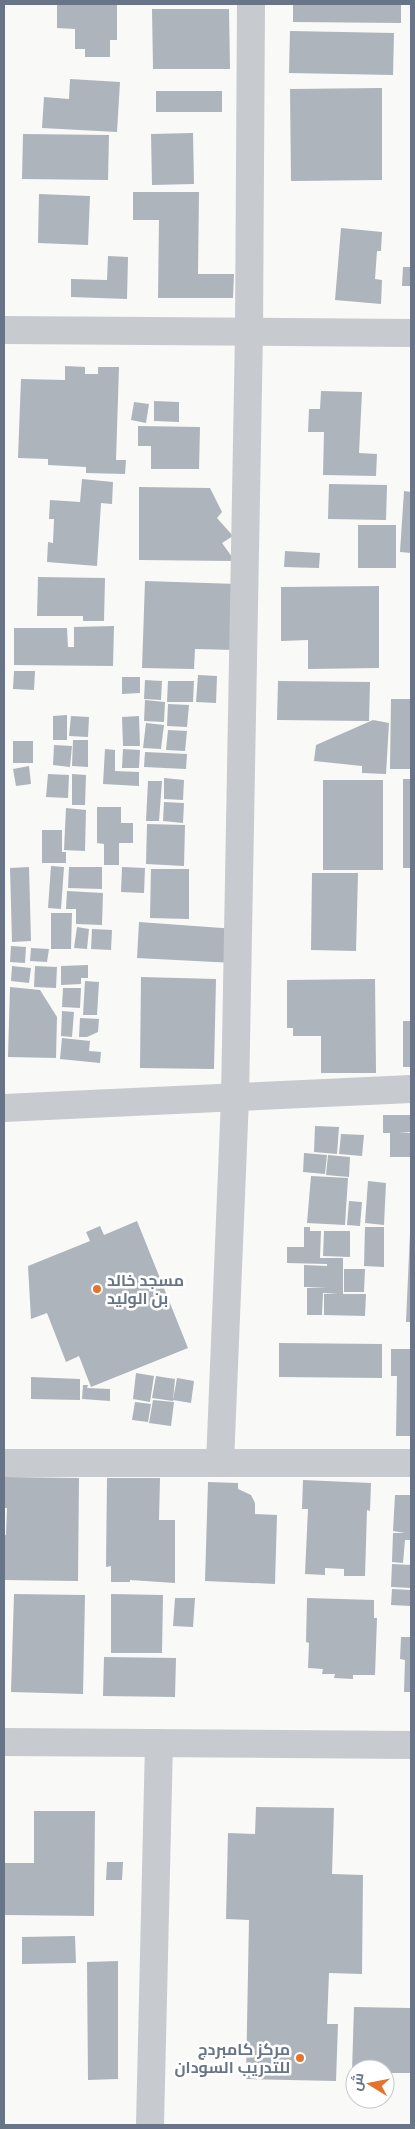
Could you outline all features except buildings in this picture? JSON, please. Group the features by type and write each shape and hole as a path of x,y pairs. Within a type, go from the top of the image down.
{"street":[{"path":"220,1463 235,1098 249,332 251,4"},
{"path":"4,330 411,333"},
{"path":"4,1108 411,1089"},
{"path":"4,1463 411,1463"},
{"path":"4,1742 159,1742 411,1746"},
{"path":"150,2125 159,1742"}],"place":[{"name":"مسجد خالد بن الوليد","path":"97,1289"},
{"name":"مركز كامبردج للتدريب السودان","path":"300,2058"}]}
